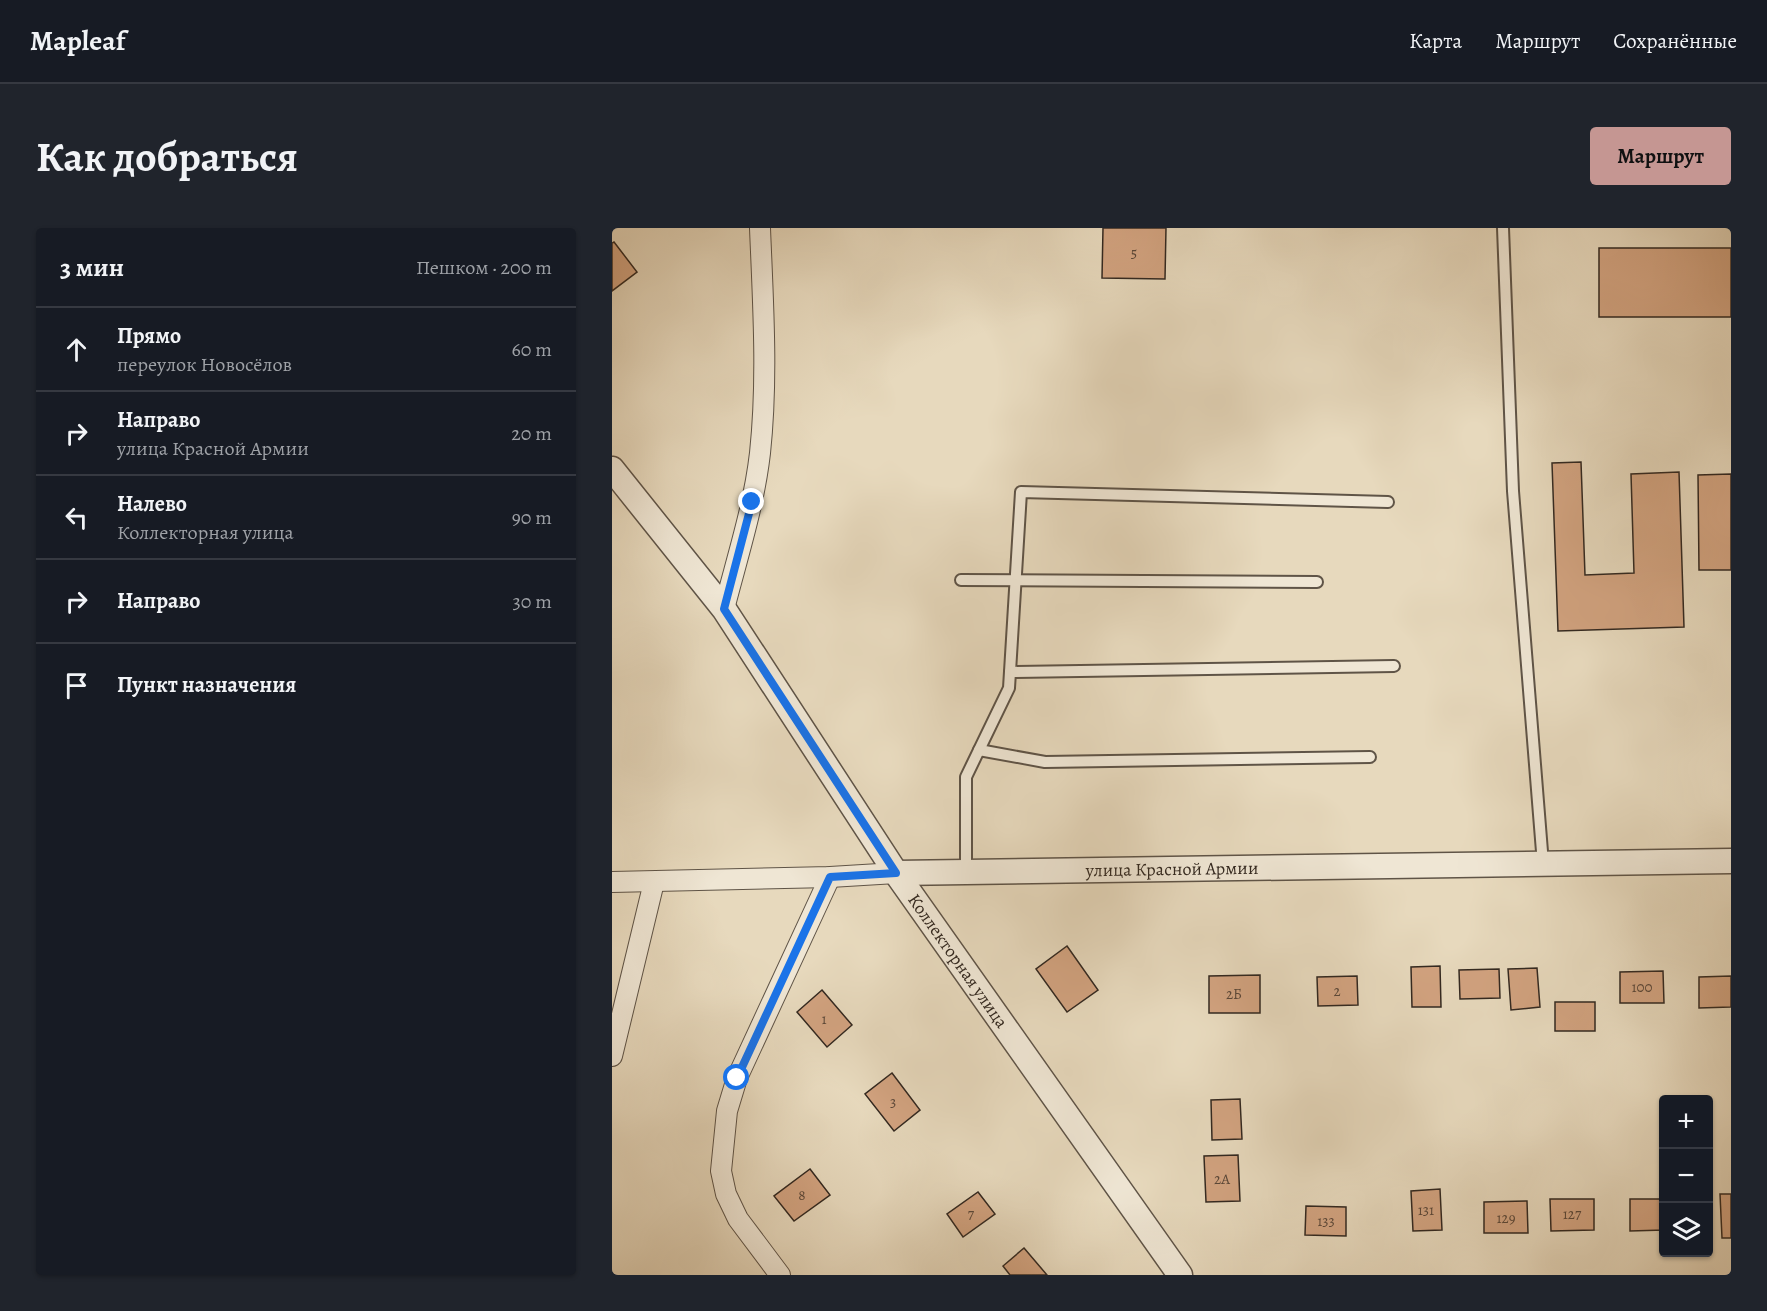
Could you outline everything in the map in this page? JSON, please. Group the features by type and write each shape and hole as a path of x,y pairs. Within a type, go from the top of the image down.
{"street":[{"path":"724,609 752,502 760,455 766,353 760,228"},
{"name":"Коллекторная улица","path":"612,469 724,609 896,873 1180,1275"},
{"name":"улица Красной Армии","path":"612,882 830,877 896,873 1731,861"},
{"path":"780,1275 738,1219 726,1194 721,1172 727,1111 737,1078 830,877"},
{"path":"612,1056 654,882"}],"lane":[{"path":"1503,228 1512,491 1544,864"},
{"path":"966,872 966,777 1010,688 1021,492 1388,502"},
{"path":"961,580 1317,582"},
{"path":"1010,672 1394,666"},
{"path":"979,750 1045,762 1370,758"}],"building":[{"path":"1103,228 1166,228 1165,279 1102,278"},
{"path":"614,242 637,272 612,291 612,243"},
{"path":"1599,248 1731,248 1731,317 1599,317"},
{"path":"1581,462 1585,575 1634,573 1631,474 1679,472 1684,627 1558,631 1552,463"},
{"path":"1731,474 1731,570 1699,570 1698,475"},
{"path":"1067,946 1098,990 1067,1012 1036,969"},
{"path":"1440,966 1441,1007 1412,1007 1411,967"},
{"path":"1537,968 1540,1007 1511,1010 1508,969"},
{"path":"1499,969 1500,998 1460,999 1459,970"},
{"path":"1663,971 1664,1003 1620,1003 1620,972"},
{"path":"1260,975 1260,1013 1209,1013 1209,976"},
{"path":"1357,976 1358,1005 1318,1006 1317,977"},
{"path":"1731,976 1731,1007 1699,1008 1699,977"},
{"path":"822,990 852,1025 827,1047 797,1012"},
{"path":"1555,1002 1595,1002 1595,1031 1555,1031"},
{"path":"892,1073 920,1110 894,1131 865,1094"},
{"path":"1240,1099 1242,1139 1212,1140 1211,1100"},
{"path":"1238,1155 1240,1201 1206,1202 1204,1156"},
{"path":"810,1169 830,1195 794,1221 774,1196"},
{"path":"1440,1189 1442,1230 1413,1231 1411,1191"},
{"path":"978,1192 995,1214 963,1237 947,1214"},
{"path":"1720,1194 1731,1194 1731,1238 1722,1238"},
{"path":"1550,1199 1594,1199 1594,1230 1551,1231"},
{"path":"1630,1199 1659,1199 1659,1230 1630,1231"},
{"path":"1527,1201 1528,1233 1484,1233 1484,1202"},
{"path":"1306,1206 1346,1207 1346,1236 1305,1235"},
{"path":"1024,1248 1047,1275 1010,1275 1003,1266"}],"route":[{"path":"737,1078 830,877 896,873 724,609 752,502"}]}
